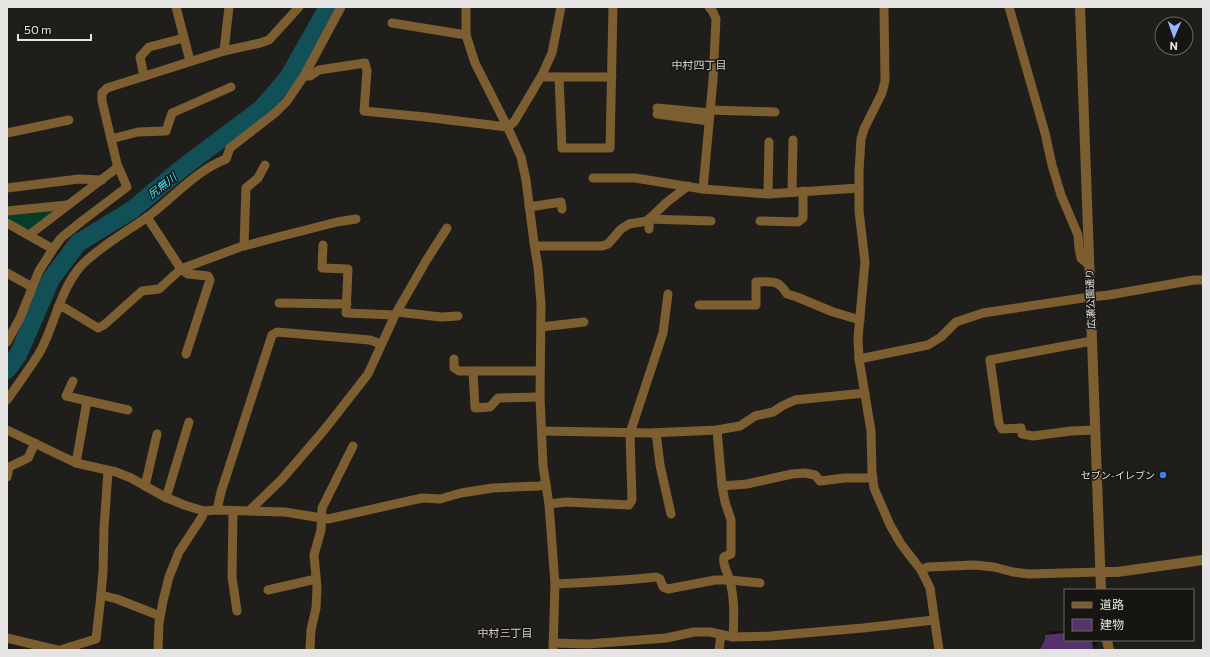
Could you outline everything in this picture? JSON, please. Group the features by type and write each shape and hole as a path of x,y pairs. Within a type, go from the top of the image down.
{"street":[{"path":"176,7 190,61"},
{"path":"224,51 230,7"},
{"path":"7,342 20,318 39,271 61,238 127,187 118,168 102,101 102,93 107,88 190,61 269,40 299,7"},
{"path":"7,400 40,350 66,289 80,268 94,255 147,217 213,164 226,159 230,148 275,113 287,101 304,76 341,7"},
{"path":"466,7 466,35 475,63 521,157 526,180 538,267 541,304 540,397 543,466 549,504 555,584 553,647 666,638 694,632 710,632 734,637 770,636 934,620"},
{"path":"304,76 310,76 319,70 365,63 368,71 364,111 507,126 514,122 542,75 552,53 561,7"},
{"path":"559,77 562,148 610,148 613,7"},
{"path":"703,189 713,80 716,19 709,7"},
{"path":"884,7 885,81 882,93 864,129 861,139 859,211 865,262 858,338 859,359 871,431 874,488 900,544 921,570 930,588 939,650"},
{"path":"1009,7 1046,133 1052,165 1061,195 1078,235 1081,258 1090,265"},
{"name":"広瀬公園通り","path":"1080,7 1101,589"},
{"path":"392,24 466,35"},
{"path":"144,76 140,57 149,47 184,38"},
{"path":"542,75 546,77 612,77"},
{"path":"111,139 138,132 166,131 172,113 231,86"},
{"path":"657,111 710,114 775,112"},
{"path":"7,133 69,120"},
{"path":"792,192 793,140"},
{"path":"768,194 769,142"},
{"path":"244,246 246,188 258,178 265,165"},
{"path":"29,235 118,168"},
{"path":"593,178 635,178 703,189 768,194 859,188"},
{"path":"7,188 79,179 102,180"},
{"path":"649,224 667,202 688,186"},
{"path":"760,221 798,222 803,218 803,191"},
{"path":"529,207 561,202 562,209"},
{"path":"7,211 68,205"},
{"path":"147,217 180,269 188,274 208,276 210,280 186,354"},
{"path":"58,307 65,308 98,328 104,325 142,291 158,289 180,269 244,246 300,231 356,219"},
{"path":"534,246 602,246 608,244 621,229 629,224 647,221 649,224 711,221"},
{"path":"7,223 53,249"},
{"path":"248,511 282,479 325,429 368,374 396,314 426,261 447,228"},
{"path":"323,245 322,268 348,268 346,313 441,317 458,316"},
{"path":"7,273 32,287"},
{"path":"859,359 928,345 941,337 956,322 983,313 1108,295 1194,280 1203,280"},
{"path":"699,305 756,305 756,282 772,282 782,286 787,294 833,312 860,320"},
{"path":"549,504 566,502 629,505 632,500 630,433 663,333 668,294"},
{"path":"279,303 347,304"},
{"path":"541,327 584,322"},
{"path":"217,510 272,335 277,332 370,340 381,344"},
{"path":"1092,341 990,360 999,424 1002,429 1021,428 1022,434 1033,436 1071,431 1095,430"},
{"path":"454,359 454,368 459,371 540,371"},
{"path":"473,371 475,408 490,407 498,398 540,397"},
{"path":"73,381 66,396 128,410"},
{"path":"542,431 656,433 717,430 740,426 755,416 773,412 795,400 865,393"},
{"path":"76,463 87,401"},
{"path":"166,498 189,422"},
{"path":"7,430 76,463 131,478 166,498 204,511 285,512 328,519 422,498 440,499 461,493 493,488 539,486 546,484"},
{"path":"717,430 722,486 731,520 730,554 724,557 723,561 730,580 734,604 734,637"},
{"path":"656,433 660,465 671,514"},
{"path":"145,486 157,434"},
{"path":"7,477 9,467 28,458 35,443"},
{"path":"173,443 182,446"},
{"path":"310,650 311,630 316,608 314,555 322,530 322,508 353,446"},
{"path":"60,650 96,639 103,572 108,471"},
{"path":"722,486 747,484 792,474 805,473 815,475 820,481 844,478 873,478"},
{"path":"158,650 162,601 179,552 202,517 204,511"},
{"path":"233,511 232,577 237,611"},
{"path":"223,545 233,546"},
{"path":"921,570 928,567 974,565 994,567 1029,574 1117,572 1203,560"},
{"path":"555,584 616,581 656,577 660,580 663,587 668,588 715,580 760,583"},
{"path":"268,590 316,579"},
{"path":"225,597 235,594"},
{"path":"101,595 117,599 160,616"},
{"path":"720,650 721,635"},
{"path":"7,638 57,650"}],"green space":[{"path":"52,209 53,213 27,230 7,219 7,213"}],"building":[{"path":"1064,633 1064,641 1092,641 1093,650 1040,650 1045,639 1045,635"}],"waterway":[{"name":"尻無川","path":"7,370 18,355 51,279 78,243 132,210 181,169 261,109 288,78 328,7"}],"place":[{"name":"セブン-イレブン","path":"1163,475"}],"district":[{"name":"中村四丁目","path":"699,65"},
{"name":"中村三丁目","path":"505,633"}]}
